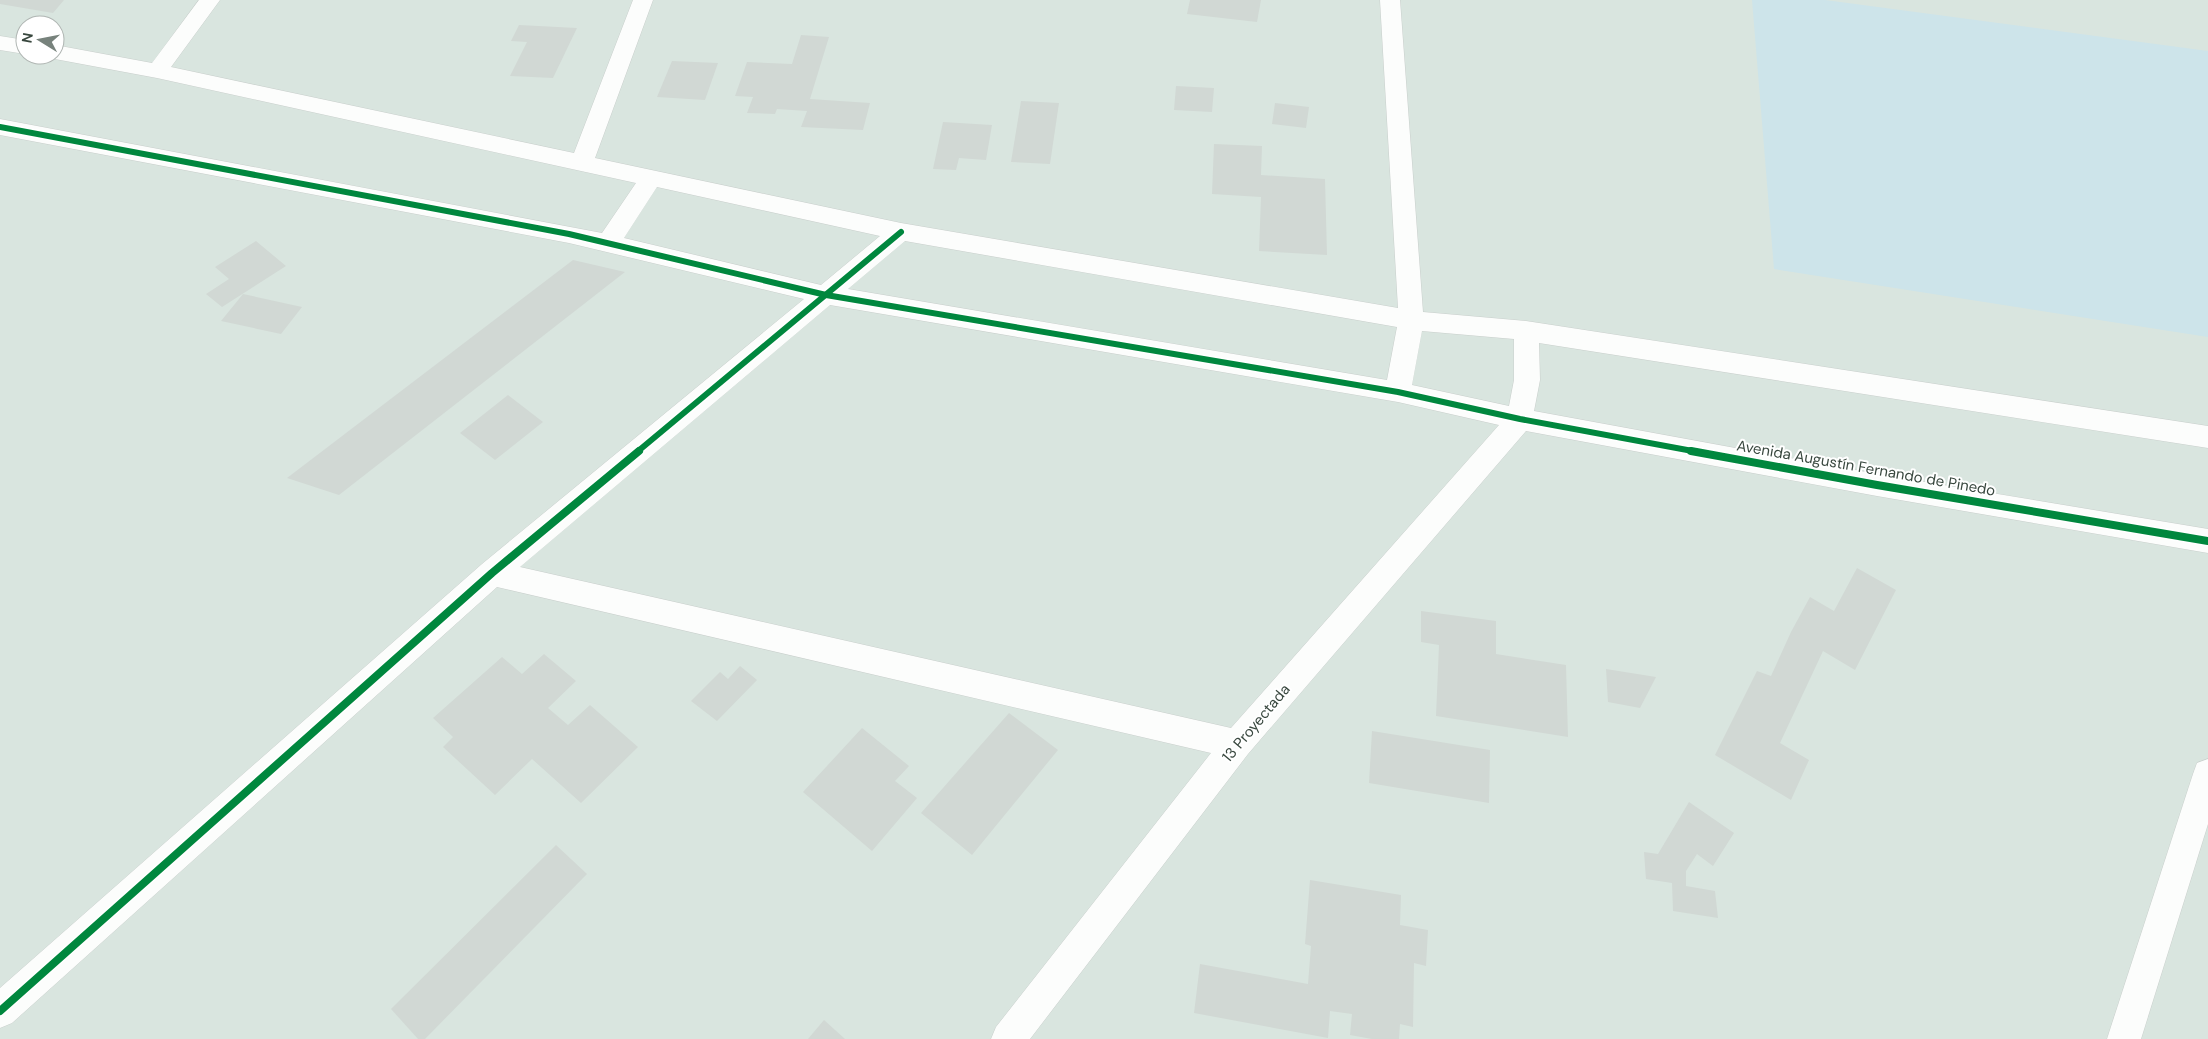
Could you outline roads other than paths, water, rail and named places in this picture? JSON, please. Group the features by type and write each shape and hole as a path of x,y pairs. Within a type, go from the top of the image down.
{"street":[{"path":"157,71 210,0"},
{"path":"582,163 643,0"},
{"path":"1390,0 1411,320 1398,392"},
{"path":"0,42 15,45"},
{"path":"65,54 157,71 901,232 1411,320 1526,332 2208,437"},
{"name":"Avenida Augustín Fernando de Pinedo","path":"0,127 570,234 826,295 1398,392 1520,419 1877,485 2208,541"},
{"path":"608,243 651,178"},
{"path":"0,1011 492,573 901,232"},
{"path":"1520,419 1526,380 1526,332"},
{"name":"13 Proyectada","path":"1008,1039 1237,744 1520,419"},
{"path":"492,573 1237,744"},
{"path":"2124,1039 2208,774"}]}
